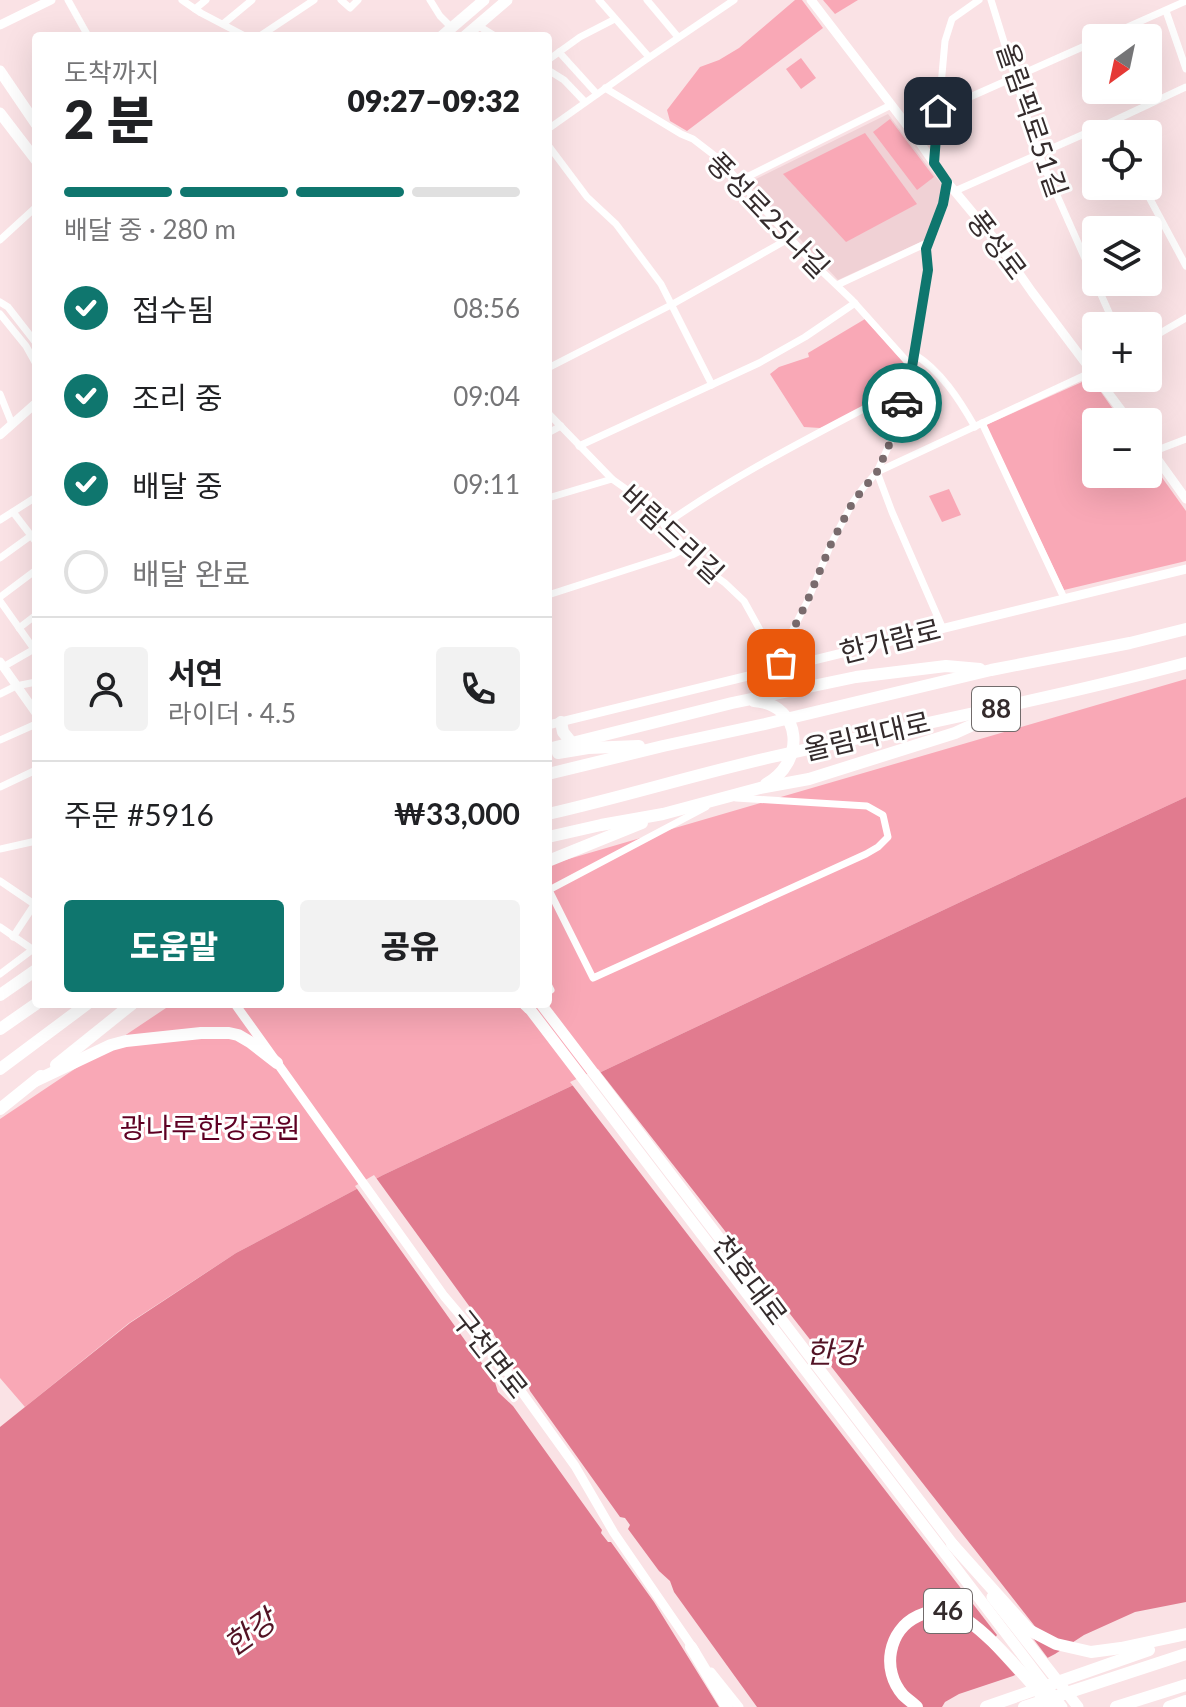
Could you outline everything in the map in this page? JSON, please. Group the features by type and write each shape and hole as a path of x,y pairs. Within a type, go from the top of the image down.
{"highway":[{"name":"올림픽대로","path":"552,773 991,670 1186,629"},
{"name":"올림픽대로","path":"552,814 769,758 1019,704 1186,663"},
{"path":"552,750 571,742 732,703 856,677 946,666 991,670"},
{"path":"732,703 753,701 773,705 781,710 794,732 794,747 788,766 773,781 760,788"},
{"path":"552,836 663,814 760,788 809,779 955,733 1019,704"},
{"path":"561,722 563,732 571,742"},
{"path":"552,752 663,746"},
{"path":"552,859 663,814"},
{"path":"0,995 32,973"},
{"path":"0,1029 32,1007"},
{"path":"0,1069 82,1008"},
{"path":"58,1026 91,1008"},
{"path":"0,1109 127,1008"},
{"path":"35,1081 89,1054 126,1041 210,1033 238,1035 277,1063"},
{"path":"952,1544 1029,1630 1056,1644 1091,1652 1186,1636"},
{"name":"46","path":"917,1707 902,1694 892,1675 890,1656 895,1636 908,1621 928,1612 947,1610 965,1618 983,1632 1052,1707"},
{"path":"1023,1700 1186,1636"},
{"path":"691,1647 727,1707"},
{"path":"986,1707 1023,1700 1184,1654"},
{"path":"1116,1707 1186,1685"},
{"path":"1169,1707 1186,1701"}],"main road":[{"path":"447,32 484,0"},
{"path":"469,32 507,0"},
{"path":"0,71 32,118"},
{"path":"0,113 32,154"},
{"name":"천호대로","path":"532,1008 1078,1707"},
{"name":"천호대로","path":"532,1008 1062,1707"}],"street":[{"path":"68,0 86,32"},
{"path":"182,0 231,32"},
{"path":"195,9 206,0"},
{"path":"223,24 252,0"},
{"path":"266,32 314,0"},
{"path":"341,0 350,8 358,0"},
{"path":"430,0 447,32"},
{"path":"599,0 649,57"},
{"path":"647,0 678,37"},
{"path":"552,126 734,0"},
{"name":"풍성로","path":"811,0 1082,357"},
{"path":"934,163 945,41 952,19 979,0"},
{"name":"올림픽로51길","path":"991,0 1039,155 1109,312"},
{"path":"1136,24 1186,1"},
{"path":"0,25 44,2"},
{"path":"1166,11 1186,69"},
{"path":"552,57 580,37 615,19"},
{"path":"477,25 488,32"},
{"path":"907,125 1082,47"},
{"path":"559,52 597,94"},
{"path":"552,72 564,80 585,102"},
{"path":"1115,120 1186,87"},
{"name":"풍성로25나길","path":"605,88 693,139 719,159 912,367"},
{"path":"739,181 891,105"},
{"path":"955,191 1082,135"},
{"path":"552,150 587,197 616,224 661,284 712,385"},
{"path":"781,668 781,653 831,544 853,502 877,472 894,434 912,367 928,270 926,249 943,204 947,182"},
{"path":"1151,200 1186,266"},
{"path":"0,240 32,211"},
{"path":"552,366 671,305 790,238"},
{"path":"837,285 929,242"},
{"path":"0,302 8,307 32,338"},
{"path":"579,446 759,363 855,303"},
{"path":"0,314 32,357"},
{"path":"1162,332 1186,318"},
{"path":"914,354 924,360 958,396 978,425 1064,598"},
{"path":"877,472 1082,380"},
{"path":"664,525 695,503 803,441 907,386"},
{"path":"0,394 12,424"},
{"path":"0,435 32,406"},
{"name":"바람드리길","path":"552,417 612,479 650,506 699,564 744,601 781,668"},
{"path":"552,431 561,426"},
{"path":"1162,446 1186,439"},
{"path":"1162,466 1186,499"},
{"path":"877,472 943,629"},
{"path":"552,497 612,479"},
{"path":"0,520 32,500"},
{"path":"13,512 32,535"},
{"path":"0,558 32,538"},
{"path":"552,594 686,548"},
{"name":"한가람로","path":"552,724 1186,569"},
{"path":"32,573 0,599 32,644"},
{"path":"19,628 32,618"},
{"path":"32,650 2,665 32,708"},
{"path":"0,694 32,683"},
{"path":"0,740 32,726"},
{"path":"0,787 32,772"},
{"path":"552,888 724,798 867,806 883,815 888,837 866,854 593,978 552,896"},
{"path":"0,849 32,842"},
{"path":"0,881 32,901"},
{"path":"13,937 32,908"},
{"path":"0,927 32,947"},
{"path":"0,974 32,950"},
{"name":"구천면로","path":"238,1008 444,1296 503,1366 575,1466 614,1533 691,1647 739,1707"}],"shaded area":[{"path":"888,114 943,186 927,239 838,280 748,183"}],"green space":[{"path":"795,0 802,0 823,28 687,131 670,121 667,110 700,67 739,48"},
{"path":"823,0 858,0 835,14"},
{"path":"801,58 816,78 801,89 786,69"},
{"path":"890,119 934,177 917,190 873,132"},
{"path":"865,133 917,204 846,242 783,174"},
{"path":"865,319 907,366 904,385 828,425 804,427 770,374 779,367 809,357 808,353"},
{"path":"1082,382 1082,392 1101,392 1112,408 1082,408 1082,488 1162,488 1162,478 1186,511 1186,561 1064,590 986,425"},
{"path":"949,489 961,515 942,522 929,496"},
{"name":"광나루한강공원","path":"1186,679 1186,797 383,1175 236,1253 129,1323 25,1407 0,1378 0,1119 166,1008 552,1008 552,864"}],"water":[{"name":"한강","path":"1186,797 1186,1602 1135,1612 1084,1635 1013,1676 959,1694 942,1707 0,1707 0,1427 130,1323 236,1253 383,1175"}],"pier":[{"path":"598,1069 1037,1629 1032,1637 1050,1661 1018,1678 989,1646 997,1635 570,1082"},
{"path":"374,1175 488,1332 493,1333 497,1345 515,1371 526,1379 530,1391 620,1517 625,1518 630,1525 628,1529 670,1581 674,1592 757,1707 719,1707 654,1602 611,1542 601,1533 602,1530 513,1406 498,1392 494,1379 468,1350 469,1346 355,1186"}],"way so far":[{"path":"781,663 781,653 831,544 853,502 877,472 894,434 902,403"}],"route":[{"path":"902,403 912,367 928,270 926,249 943,204 947,182 934,163 938,111"}]}
